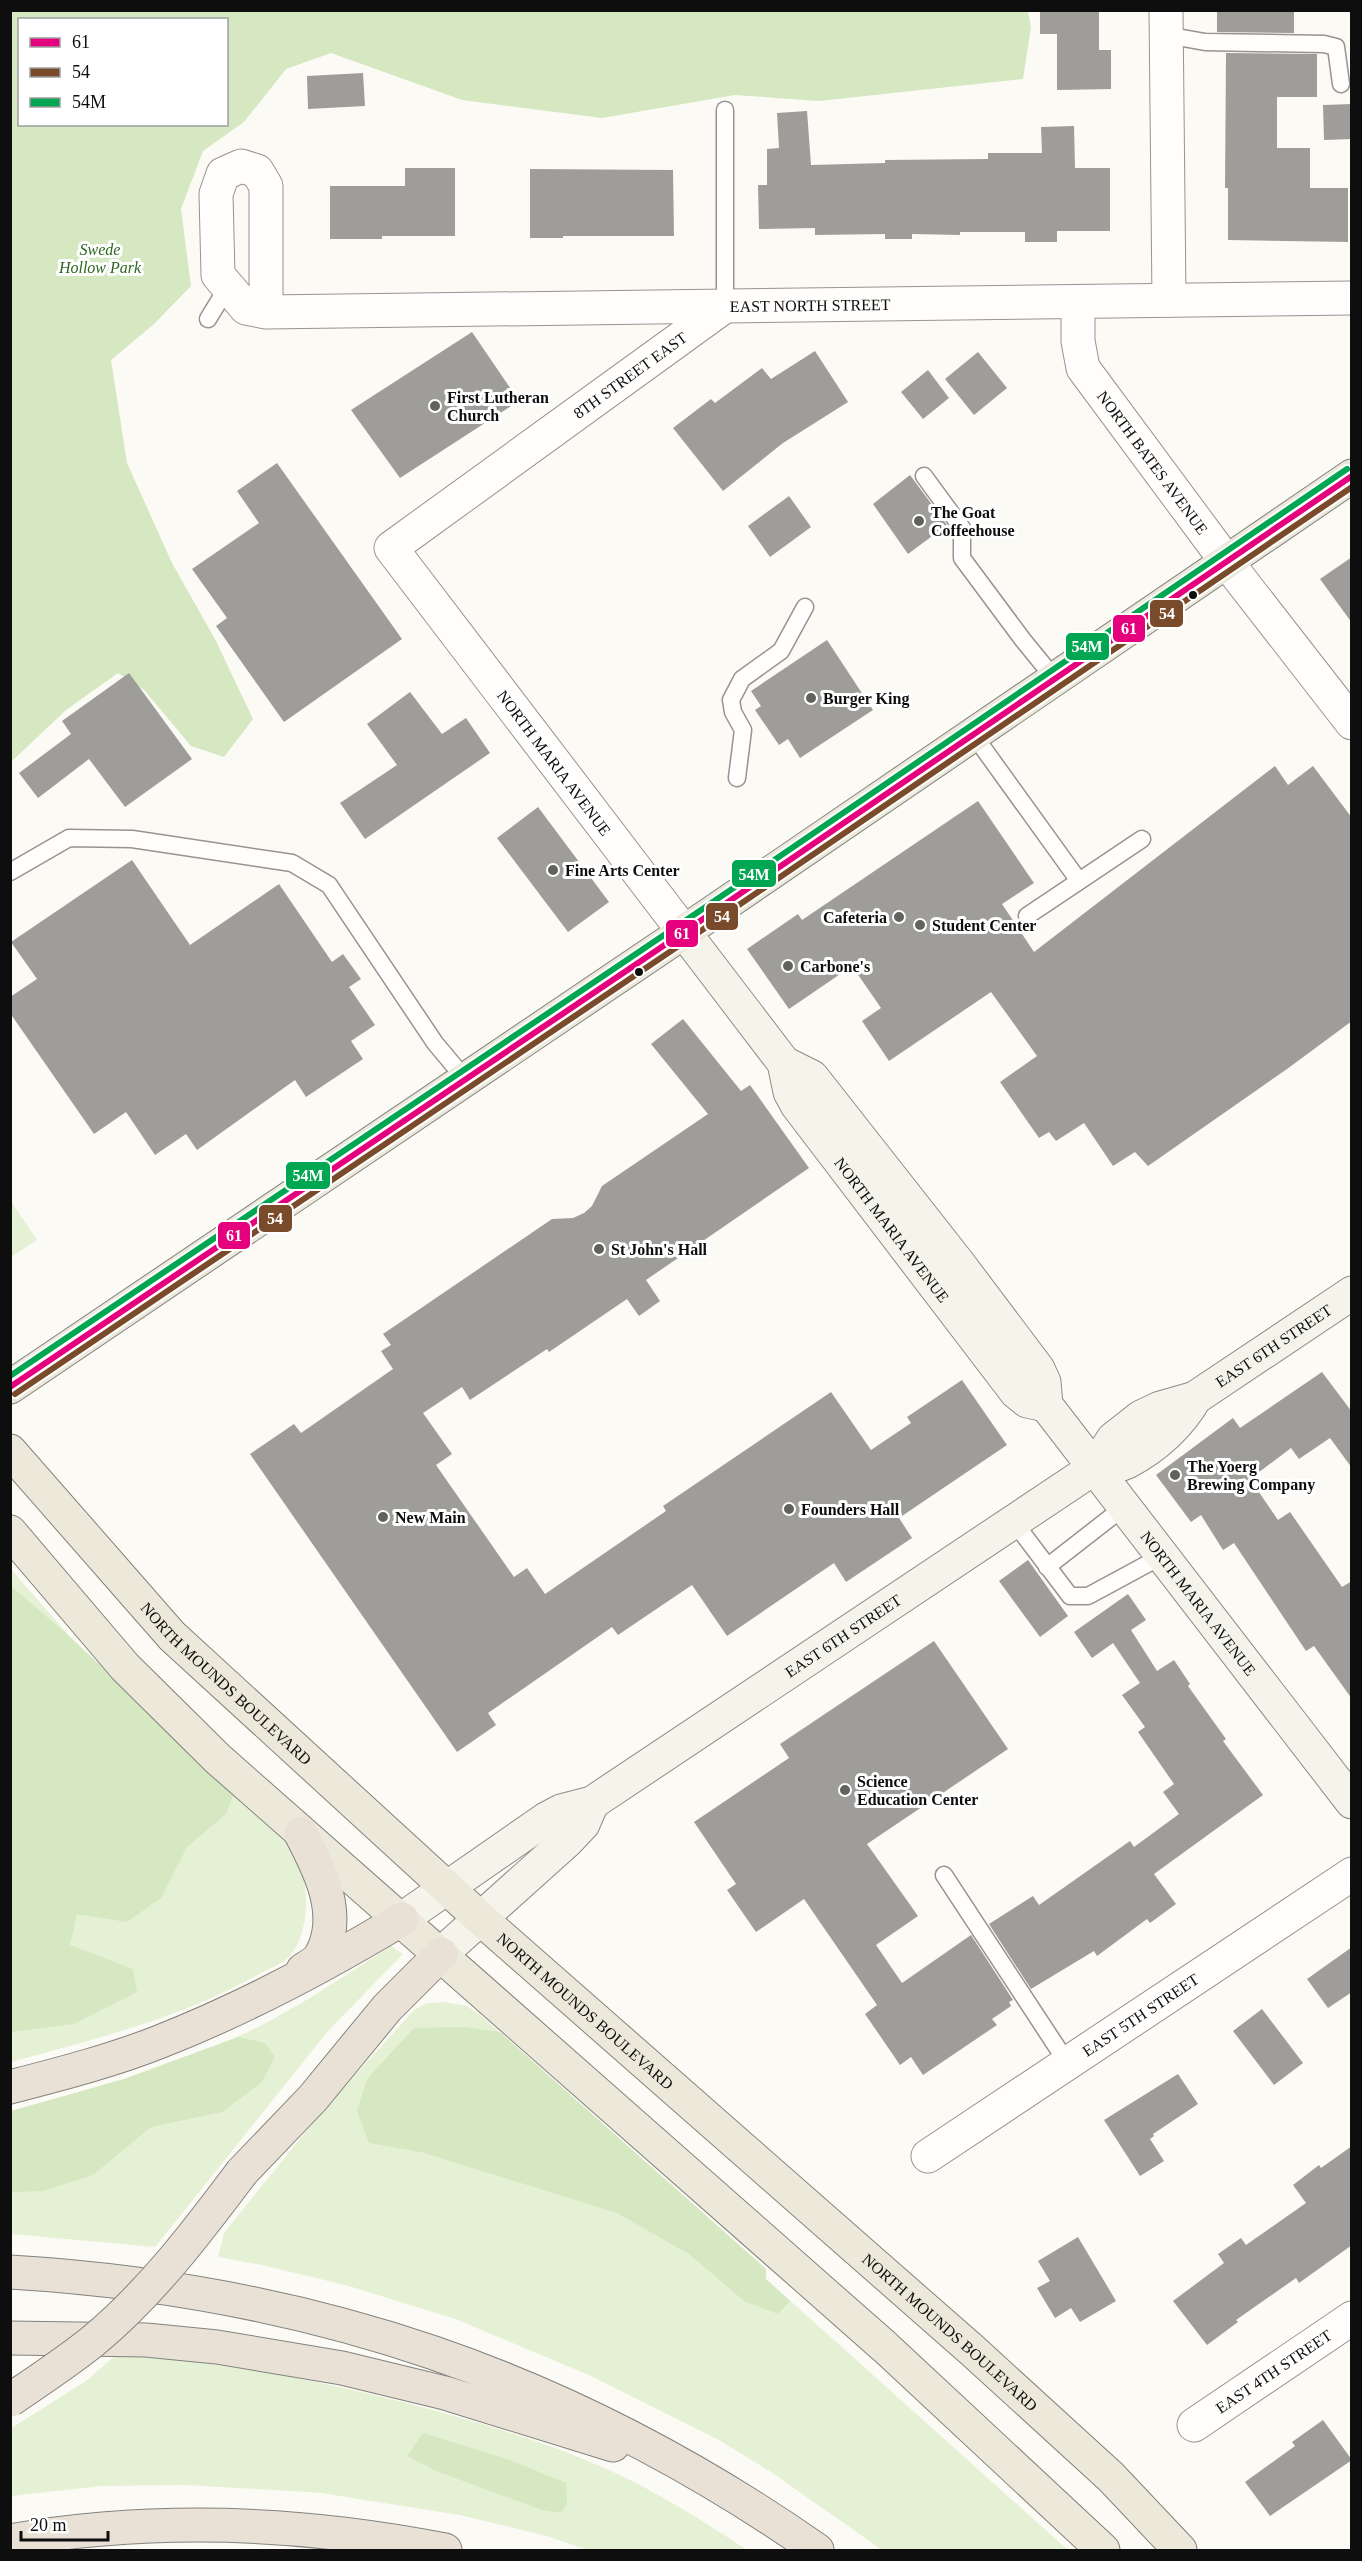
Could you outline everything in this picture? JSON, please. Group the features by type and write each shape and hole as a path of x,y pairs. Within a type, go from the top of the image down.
{"highway":[{"path":"278,1989 321,1957 329,1929 328,1899 319,1869 301,1834"},
{"path":"10,2087 157,2043 278,1989 402,1919"},
{"path":"10,2400 94,2340 120,2315 175,2258 243,2172 313,2098 387,2008 441,1954"},
{"path":"10,2272 81,2276 185,2290 282,2308 429,2350 551,2397 611,2426 745,2502 817,2550"},
{"path":"10,2338 146,2340 217,2347 342,2368 445,2393 681,2464"},
{"path":"10,2541 116,2528 227,2526 334,2533 399,2541 445,2550"}],"main road":[{"path":"10,1387 466,1080 1352,476"},
{"name":"NORTH MOUNDS BOULEVARD","path":"10,1451 172,1636 482,1919 973,2351 1111,2477 1180,2550"},
{"path":"10,1532 125,1667 218,1759 885,2347 1103,2550"}],"street":[{"path":"1166,23 1169,300"},
{"path":"242,166 258,171 266,186 266,312 246,308 218,275 216,194 223,174 242,166"},
{"name":"EAST NORTH STREET","path":"266,312 1352,298"},
{"name":"NORTH BATES AVENUE","path":"1078,302 1078,341 1083,368 1226,561 1352,723"},
{"name":"8TH STREET EAST","path":"391,548 725,306"},
{"name":"NORTH MARIA AVENUE","path":"391,548 784,1063 812,1077 959,1264 1038,1370 1044,1382 1046,1406 1352,1802"},
{"name":"EAST 6TH STREET","path":"402,1919 555,1814 592,1803 1094,1468 1105,1448 1127,1427 1160,1408 1194,1398 1352,1293"},
{"name":"EAST 6TH STREET","path":"441,1954 567,1841 583,1824 592,1803"},
{"name":"EAST 5TH STREET","path":"928,2156 1352,1874"},
{"name":"EAST 4TH STREET","path":"1194,2425 1352,2318"}],"lane":[{"path":"1166,23 1205,42 1324,44 1336,47 1341,84"},
{"path":"725,110 725,306"},
{"path":"208,319 227,288"},
{"path":"924,476 962,528 962,558 1054,678"},
{"path":"737,778 743,730 733,712 731,700 742,679 781,651 805,607"},
{"path":"973,734 1079,881"},
{"path":"10,872 69,838 132,839 292,864 329,885 435,1042 466,1080"},
{"path":"1027,916 1142,838"},
{"path":"1047,1567 1124,1507"},
{"path":"1014,1522 1070,1596 1088,1596 1162,1556"},
{"path":"944,1875 1068,2064"}],"green space":[{"name":"Swede Hollow Park","path":"11,11 1028,11 1031,27 1023,79 819,101 735,95 602,118 462,100 331,53 286,69 244,122 203,151 181,209 191,286 154,324 111,360 127,463 172,563 216,641 253,719 224,757 191,746 144,690 118,673 66,710 11,762"},
{"path":"10,1200 37,1240 11,1257 10,1257"},
{"path":"10,1568 71,1638 278,1830 293,1849 300,1863 306,1890 302,1933 290,1956 279,1964 200,2003 169,2015 106,2036 11,2062"},
{"path":"10,1585 71,1638 235,1791 226,1814 187,1847 161,1898 127,1922 77,1914 70,1945 133,1969 137,1992 74,2024 10,2032"},
{"path":"391,1946 403,1954 328,2031 155,2247 11,2234 11,2111 126,2078 210,2049 297,2006"},
{"path":"443,2002 467,2006 480,2015 766,2269 766,2279 1068,2550 882,2550 774,2474 719,2440 591,2376 458,2320 349,2286 218,2257 224,2233 320,2114 414,2010 427,2003"},
{"path":"465,2027 500,2032 766,2269 766,2279 790,2301 778,2314 744,2301 689,2254 617,2213 421,2152 369,2143 357,2111 367,2079 414,2028"},
{"path":"238,2037 265,2043 275,2057 262,2082 222,2112 151,2127 93,2175 43,2191 11,2192 11,2111 124,2079"},
{"path":"116,2355 233,2367 310,2381 425,2408 505,2431 558,2449 634,2482 692,2514 747,2550 587,2550 547,2536 460,2515 321,2493 186,2485 101,2486 11,2496 10,2429 86,2381"},
{"path":"423,2433 510,2460 566,2483 567,2504 561,2513 542,2510 436,2471 407,2456"}],"building":[{"path":"1040,10 1099,10 1099,50 1111,50 1111,89 1057,90 1057,34 1040,34"},
{"path":"1217,10 1294,10 1294,33 1217,32"},
{"path":"1226,53 1317,54 1317,97 1277,97 1277,148 1310,148 1310,188 1348,188 1348,242 1228,240 1228,188 1225,188"},
{"path":"363,73 365,106 308,109 307,76"},
{"path":"1352,104 1352,139 1324,140 1323,105"},
{"path":"807,111 811,165 885,163 885,160 988,159 988,153 1042,153 1041,127 1074,126 1075,168 1110,168 1110,231 1057,231 1057,242 1025,242 1025,232 960,232 960,235 912,234 912,239 885,239 885,234 815,235 815,228 759,229 758,185 767,185 767,149 779,148 777,113"},
{"path":"405,168 455,168 455,236 330,239 330,186 405,186"},
{"path":"530,169 673,170 674,236 530,238"},
{"name":"First Lutheran Church","path":"472,332 519,401 400,478 351,410"},
{"path":"815,351 848,402 783,443 723,491 673,428 711,399 715,403 762,368 771,379"},
{"path":"978,352 1007,388 974,415 945,379"},
{"path":"928,370 949,398 923,419 901,392"},
{"path":"277,463 402,639 284,722 216,626 227,618 192,569 259,523 237,491"},
{"path":"910,475 947,525 908,554 873,504"},
{"path":"789,496 811,527 770,557 748,526"},
{"path":"1352,557 1352,623 1320,579"},
{"name":"Burger King","path":"827,640 873,710 800,758 788,739 779,745 755,710 761,706 751,691"},
{"path":"129,673 192,759 125,807 89,759 38,798 19,773 71,734 62,721"},
{"path":"410,692 442,734 466,718 490,753 365,839 340,803 397,765 367,724"},
{"path":"1275,766 1288,785 1313,766 1352,818 1352,1021 1148,1166 1135,1152 1113,1166 1084,1123 1056,1141 1049,1132 1039,1138 1000,1082 1037,1056 991,992 889,1061 862,1021 881,1008 852,966 789,1009 747,949 798,914 802,920 978,801 1034,883 1002,904 1034,952"},
{"name":"Fine Arts Center","path":"538,807 609,902 568,932 497,838"},
{"path":"132,860 190,945 279,884 332,962 343,954 361,979 349,987 375,1025 351,1041 363,1059 306,1097 295,1080 197,1150 186,1134 155,1155 126,1112 94,1134 10,1013 10,997 37,979 11,942"},
{"path":"683,1019 741,1091 750,1085 809,1168 646,1280 660,1301 639,1316 627,1299 549,1352 547,1349 470,1400 462,1387 423,1413 452,1454 436,1465 514,1577 527,1568 545,1594 666,1511 663,1506 831,1392 871,1450 911,1423 907,1417 962,1380 1007,1445 899,1518 912,1538 846,1582 834,1563 727,1636 692,1585 618,1635 612,1627 488,1713 496,1725 457,1752 250,1454 294,1424 301,1433 393,1369 381,1351 391,1345 383,1334 552,1219 573,1218 584,1213 592,1206 602,1186 708,1114 651,1044"},
{"path":"1322,1372 1352,1412 1352,1468 1330,1438 1299,1459 1291,1448 1250,1479 1278,1520 1290,1512 1342,1587 1352,1581 1352,1699 1314,1646 1306,1651 1234,1543 1223,1550 1201,1515 1191,1522 1156,1475 1233,1418 1240,1428"},
{"path":"1028,1560 1068,1616 1040,1637 999,1581"},
{"path":"1128,1594 1146,1620 1131,1630 1157,1671 1174,1660 1190,1684 1188,1686 1226,1739 1223,1741 1263,1795 1154,1874 1176,1904 1150,1923 1147,1919 1097,1956 1094,1951 1031,1989 989,1924 1033,1896 1039,1905 1130,1841 1134,1847 1179,1814 1163,1792 1174,1784 1138,1732 1145,1727 1122,1695 1140,1683 1113,1643 1092,1658 1074,1632"},
{"name":"Science Education Center","path":"934,1641 1008,1749 867,1844 918,1916 876,1945 902,1983 971,1935 1013,2000 1009,2002 1011,2006 992,2019 997,2025 923,2075 911,2057 900,2065 865,2014 877,2005 804,1899 756,1932 727,1890 736,1884 694,1822 789,1758 780,1744"},
{"path":"1352,1947 1352,1992 1328,2008 1307,1979"},
{"path":"1262,2009 1303,2063 1274,2085 1233,2031"},
{"path":"1178,2074 1198,2104 1153,2134 1154,2136 1150,2139 1164,2161 1140,2176 1104,2120"},
{"path":"1352,2146 1352,2245 1299,2283 1296,2278 1236,2320 1238,2322 1207,2345 1173,2301 1224,2263 1218,2254 1241,2238 1246,2245 1306,2203 1293,2185 1319,2165 1321,2168"},
{"path":"1078,2237 1116,2301 1080,2322 1071,2308 1055,2318 1037,2288 1050,2281 1038,2261"},
{"path":"1323,2420 1352,2460 1270,2516 1245,2482 1295,2446 1292,2442"}],"transit line":[{"name":"54M","path":"10,1376 704,908 1347,469"},
{"name":"61","path":"10,1387 709,915 1352,476"},
{"name":"54","path":"15,1394 714,922 1352,487"}],"place":[{"name":"First Lutheran Church","path":"435,406"},
{"name":"The Goat Coffeehouse","path":"919,521"},
{"name":"Burger King","path":"811,698"},
{"name":"Fine Arts Center","path":"553,870"},
{"name":"Cafeteria","path":"899,917"},
{"name":"Student Center","path":"920,925"},
{"name":"Carbone's","path":"788,966"},
{"name":"St John's Hall","path":"599,1249"},
{"name":"The Yoerg Brewing Company","path":"1175,1475"},
{"name":"Founders Hall","path":"789,1509"},
{"name":"New Main","path":"383,1517"},
{"name":"Science Education Center","path":"845,1790"}]}
